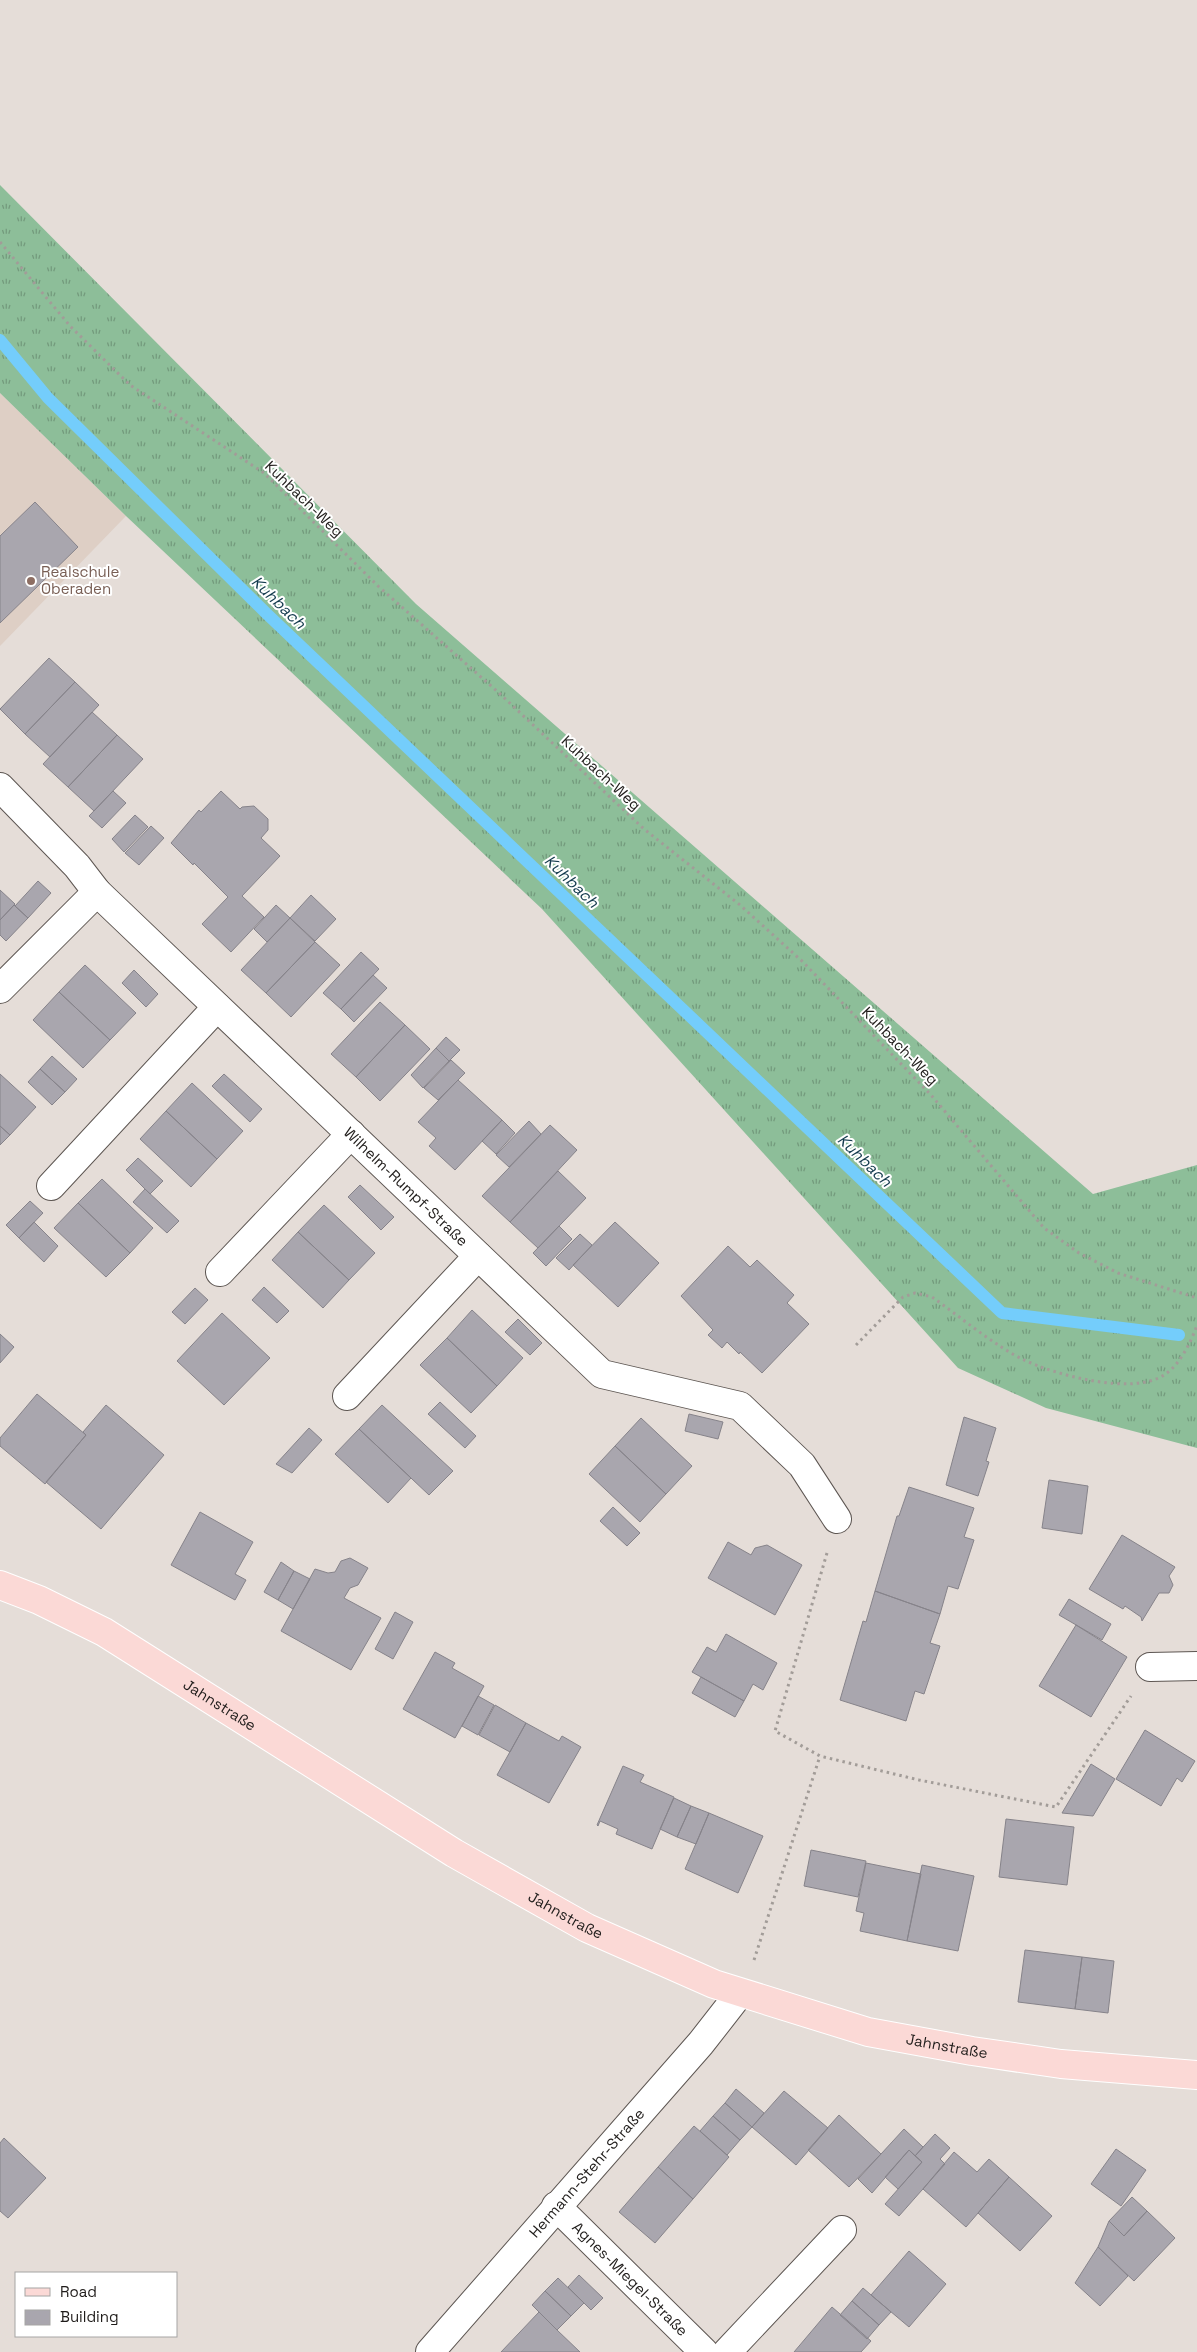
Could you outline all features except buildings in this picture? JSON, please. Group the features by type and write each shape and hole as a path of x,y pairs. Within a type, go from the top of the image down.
{"main road":[{"name":"Jahnstraße","path":"0,1585 39,1600 104,1632 454,1853 586,1928 714,1984 868,2032 972,2051 1061,2064 1197,2075"}],"street":[{"name":"Wilhelm-Rumpf-Straße","path":"0,787 77,866 97,892 602,1374 740,1406 802,1465 837,1519"},
{"path":"0,989 97,892"},
{"path":"52,1186 218,1007"},
{"path":"220,1272 351,1134"},
{"path":"347,1396 478,1256"},
{"path":"1150,1667 1197,1666"},
{"name":"Hermann-Stehr-Straße","path":"430,2352 701,2042 740,1992"},
{"name":"Agnes-Miegel-Straße","path":"556,2206 704,2352"},
{"path":"727,2352 842,2230"}],"path":[{"name":"Kuhbach-Weg","path":"0,242 70,326 130,385 264,473 378,586 499,693 644,829 740,905 804,962 931,1094 1044,1228 1078,1254 1118,1273 1197,1298"},
{"path":"856,1345 903,1296 915,1293 932,1297 1022,1359 1069,1377 1107,1383 1145,1382 1164,1376 1178,1361 1197,1325"},
{"path":"837,1519 775,1731 820,1756 919,1780 1056,1807 1150,1667"},
{"path":"740,1992 758,1951 820,1756"}],"shaded area":[{"name":"Realschule Oberaden","path":"0,393 126,516 0,646"}],"green space":[{"path":"0,185 416,604 1093,1194 1197,1165 1197,1448 1046,1408 958,1368 542,909 126,516 0,393"}],"waterway":[{"name":"Kuhbach","path":"0,340 48,398 267,614 1002,1313 1179,1335"}],"place":[{"name":"Realschule Oberaden","path":"31,581"}]}
